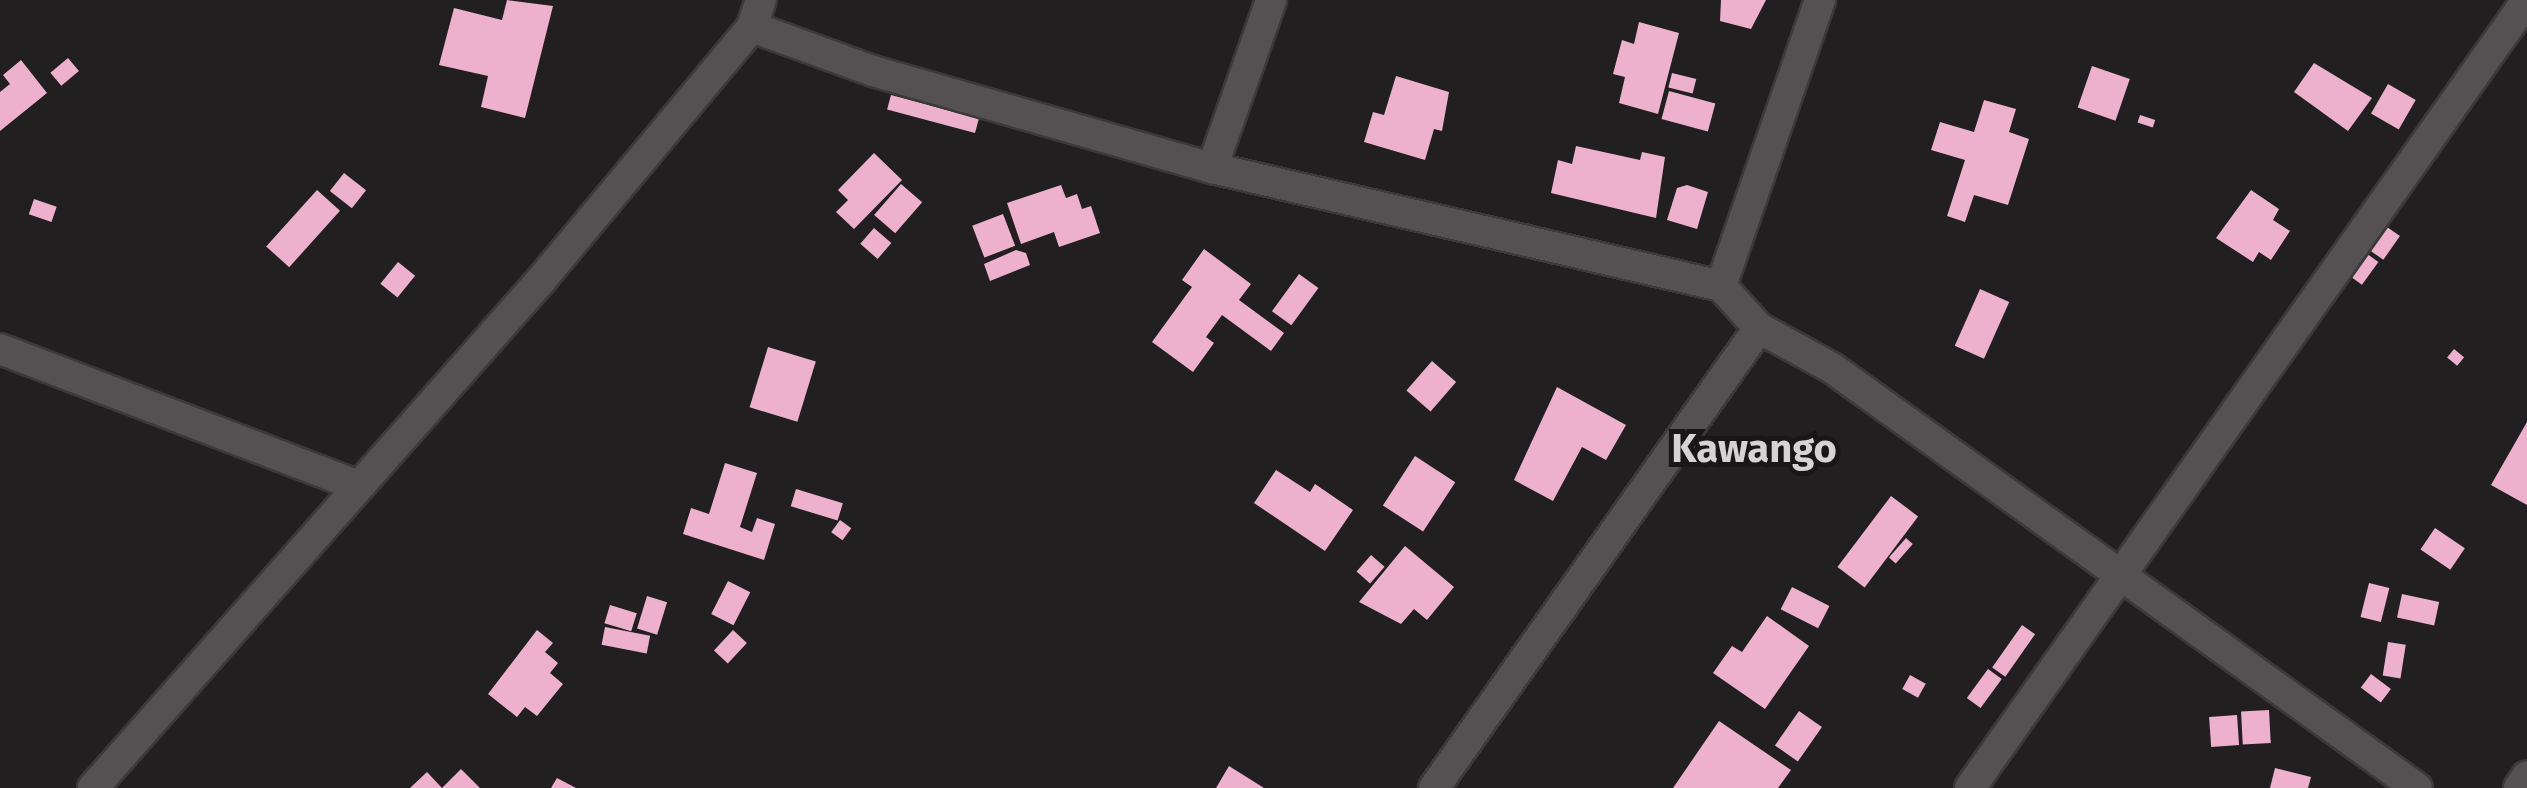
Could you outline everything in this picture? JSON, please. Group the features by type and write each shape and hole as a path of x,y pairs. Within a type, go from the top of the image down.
{"street":[{"path":"1212,168 1271,0"},
{"path":"1721,286 1820,0"},
{"path":"1970,788 2525,4"},
{"path":"93,788 358,486 756,14 873,71 1212,168 1721,286 1759,328 1832,368 2417,788"},
{"path":"1434,788 1759,328"},
{"path":"0,349 358,486"},
{"path":"2519,788 2527,776"}],"building":[{"path":"507,0 553,6 525,118 481,107 488,76 439,65 454,8 502,20"},
{"path":"1721,0 1766,0 1751,29 1720,21"},
{"path":"1639,22 1679,33 1658,114 1619,103 1625,77 1613,74 1622,40 1634,44"},
{"path":"68,58 79,71 61,86 50,73"},
{"path":"21,60 47,93 0,131 0,92 10,84 3,75"},
{"path":"2314,63 2372,98 2348,131 2294,92"},
{"path":"2092,66 2130,79 2115,121 2078,108"},
{"path":"1672,73 1696,79 1693,94 1668,88"},
{"path":"1396,76 1449,92 1442,131 1434,129 1425,160 1364,142 1373,112 1384,115"},
{"path":"2388,84 2416,100 2399,129 2371,113"},
{"path":"1669,91 1715,103 1708,131 1661,119"},
{"path":"891,95 979,119 975,133 887,109"},
{"path":"1984,100 2016,109 2009,132 2029,139 2008,205 1974,195 1965,222 1947,216 1965,160 1931,150 1940,122 1974,132"},
{"path":"2140,115 2155,120 2153,128 2138,123"},
{"path":"1576,146 1640,160 1642,152 1665,157 1656,218 1551,193 1558,160 1572,164"},
{"path":"874,153 902,180 854,229 836,212 848,200 838,190"},
{"path":"344,173 366,190 352,208 330,191"},
{"path":"901,184 922,202 895,233 874,215"},
{"path":"1061,185 1066,198 1077,194 1082,209 1091,206 1100,233 1059,247 1054,232 1021,244 1007,203"},
{"path":"1687,185 1708,192 1697,229 1667,220 1677,188"},
{"path":"317,190 340,211 289,267 266,246"},
{"path":"2251,190 2279,209 2273,220 2290,231 2271,260 2259,252 2253,262 2216,238"},
{"path":"34,199 57,207 51,222 29,214"},
{"path":"1003,214 1015,246 984,258 972,226"},
{"path":"2377,220 2400,236 2383,260 2360,244"},
{"path":"874,228 891,243 878,259 860,244"},
{"path":"2359,248 2378,262 2362,285 2343,271"},
{"path":"1204,249 1251,284 1239,300 1284,333 1271,351 1222,315 1206,337 1214,343 1193,372 1152,342 1192,287 1182,280"},
{"path":"1016,250 1026,253 1030,265 990,281 984,264"},
{"path":"398,262 415,276 397,298 380,284"},
{"path":"1299,274 1318,288 1291,325 1272,311"},
{"path":"1980,289 2009,302 1984,359 1955,346"},
{"path":"768,347 816,362 797,422 750,407"},
{"path":"2454,349 2464,357 2457,366 2447,358"},
{"path":"1432,361 1456,382 1431,411 1406,390"},
{"path":"1557,387 1626,425 1606,460 1582,447 1553,501 1514,480"},
{"path":"2527,422 2527,505 2491,485"},
{"path":"1415,456 1455,482 1423,532 1383,505"},
{"path":"725,463 757,473 740,527 752,532 757,518 775,524 764,560 683,534 691,508 709,514"},
{"path":"1276,470 1310,492 1315,484 1353,510 1325,551 1254,503"},
{"path":"796,489 843,503 838,521 791,506"},
{"path":"1891,496 1918,516 1865,588 1837,567"},
{"path":"840,520 851,528 843,540 831,532"},
{"path":"2435,528 2465,548 2450,570 2420,550"},
{"path":"1906,538 1913,544 1896,564 1889,558"},
{"path":"1405,546 1454,587 1427,620 1414,609 1401,624 1359,602"},
{"path":"1371,555 1385,567 1370,583 1357,572"},
{"path":"728,581 750,592 733,625 711,614"},
{"path":"2369,583 2389,588 2381,622 2361,617"},
{"path":"1792,587 1829,606 1818,628 1781,609"},
{"path":"2402,594 2439,602 2434,625 2397,617"},
{"path":"647,596 667,602 657,635 637,629"},
{"path":"610,605 637,613 631,631 604,623"},
{"path":"1767,616 1809,646 1765,709 1713,673 1732,646 1742,652"},
{"path":"2022,625 2035,634 2005,677 1992,668"},
{"path":"605,627 650,636 647,653 602,645"},
{"path":"537,630 553,643 545,652 558,663 550,673 563,684 537,716 525,707 517,717 488,694"},
{"path":"733,630 747,643 728,663 714,650"},
{"path":"2388,642 2406,645 2400,678 2383,676"},
{"path":"1988,669 2002,679 1981,708 1967,698"},
{"path":"2371,674 2391,689 2381,703 2361,688"},
{"path":"1910,675 1926,684 1918,698 1902,689"},
{"path":"2269,710 2271,743 2243,744 2241,711"},
{"path":"1799,711 1822,727 1798,761 1775,745"},
{"path":"2237,715 2239,745 2211,747 2209,717"},
{"path":"1719,721 1791,770 1778,788 1673,788"},
{"path":"1229,766 1264,788 1216,788"},
{"path":"2275,768 2311,777 2308,788 2270,788"},
{"path":"461,769 480,788 442,788"},
{"path":"427,772 442,788 410,788"},
{"path":"557,778 576,788 551,788"}],"district":[{"name":"Kawango","path":"1754,449"}]}
